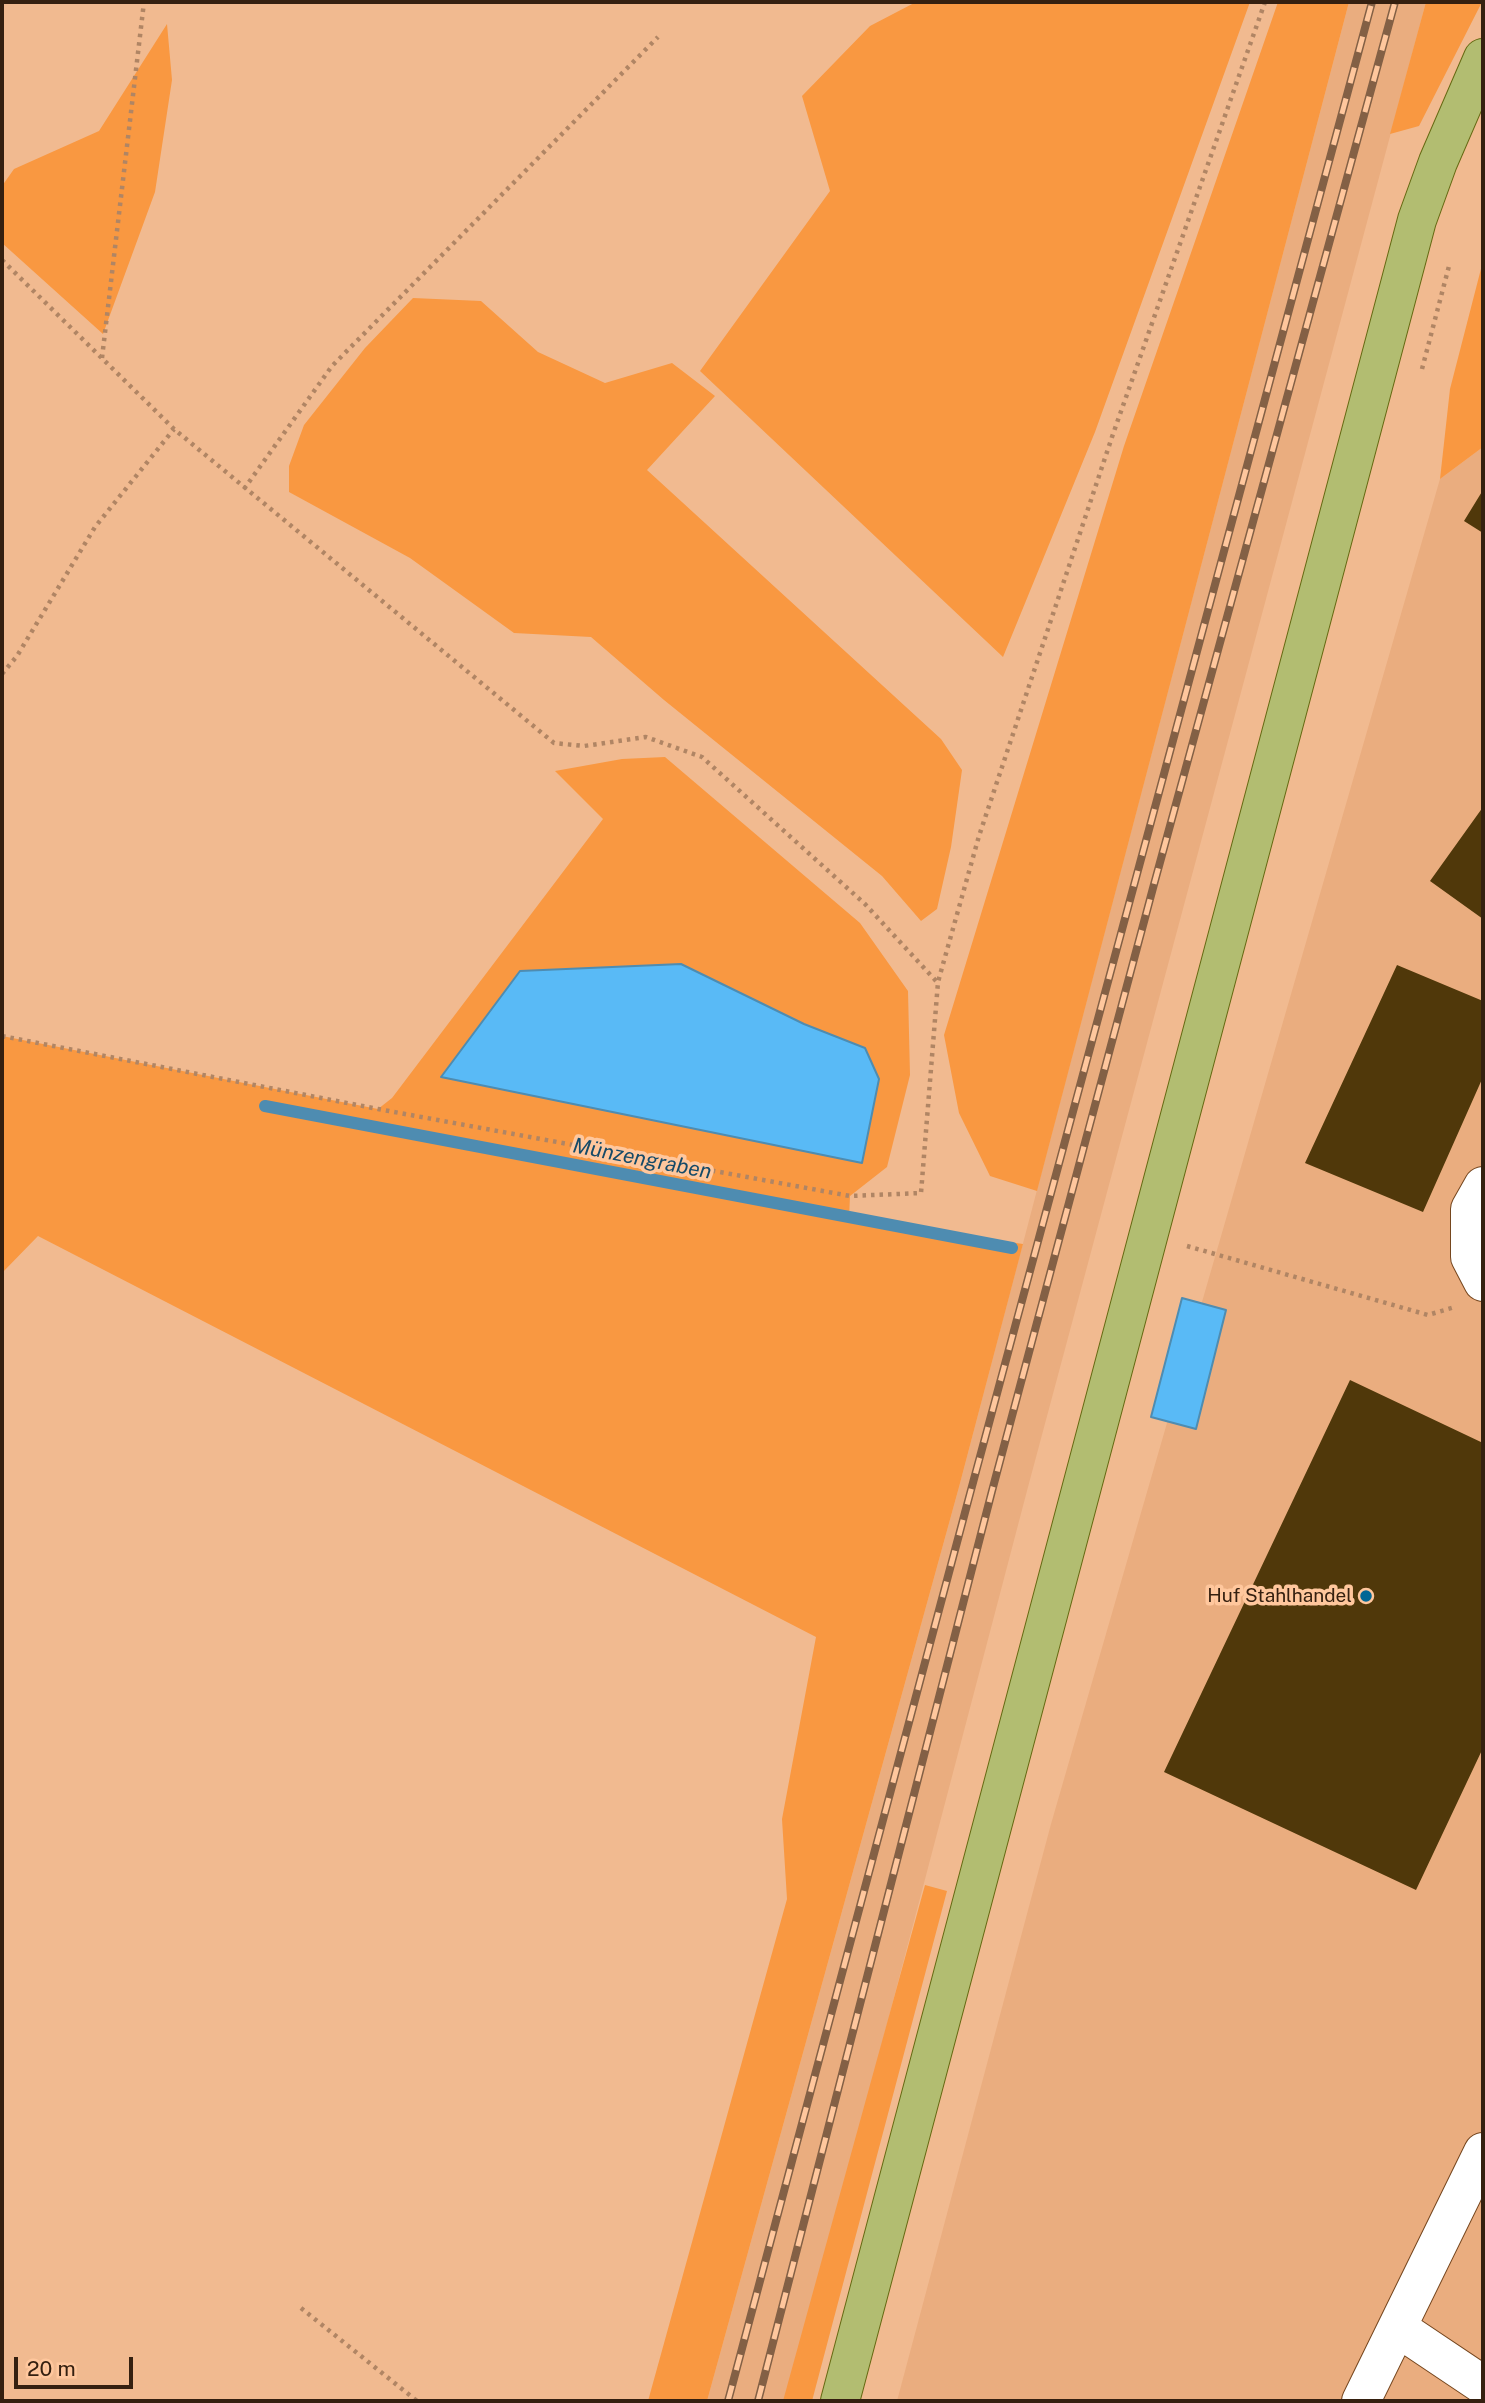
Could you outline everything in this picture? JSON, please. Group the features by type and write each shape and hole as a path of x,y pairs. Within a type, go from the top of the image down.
{"main road":[{"path":"840,2401 1417,220 1442,150 1483,58"}],"street":[{"path":"1472,1294 1470,1209 1483,1186"},
{"path":"1361,2401 1483,2152"},
{"path":"1398,2328 1483,2385"}],"path":[{"path":"102,358 144,2"},
{"path":"2,1036 850,1196 921,1193 938,982 979,836 1099,475 1265,2"},
{"path":"244,489 332,366 659,37"},
{"path":"2,260 174,429 554,743 584,746 646,737 702,757 865,904 938,982"},
{"path":"2,674 17,656 95,527 174,429"},
{"path":"1180,1244 1427,1315 1472,1294"},
{"path":"301,2308 417,2401"}],"shaded area":[{"path":"916,2 1250,2 1095,432 1003,657 700,371 830,191 802,96 870,26"},
{"path":"1278,2 1349,2 1037,1191 990,1176 959,1113 944,1035 1124,446"},
{"path":"1349,2 1426,2 1028,1487 788,2401 707,2401 959,1487"},
{"path":"1426,2 1482,2 1419,126 1390,134"},
{"path":"167,24 172,80 155,192 103,334 2,243 2,186 14,169 99,131"},
{"path":"1483,261 1483,447 1440,479 1450,389"},
{"path":"413,298 481,301 538,352 605,383 672,363 715,396 647,470 941,739 962,770 951,847 937,909 921,921 882,876 664,700 591,637 514,633 410,558 289,492 289,466 304,425 365,348"},
{"path":"1483,447 1483,2401 897,2401 1051,1824 1440,479"},
{"path":"665,757 860,923 908,991 910,1075 887,1167 850,1196 849,1219 1023,1244 959,1487 707,2401 648,2401 787,1899 782,1819 816,1637 38,1236 2,1273 2,1036 378,1109 392,1098 603,819 555,771 622,759","holes":["681,964 804,1024 520,971"]},
{"path":"925,1885 947,1891 812,2401 783,2401"}],"water":[{"path":"681,964 804,1024 865,1048 879,1079 862,1163 441,1077 520,971"},
{"path":"1182,1298 1226,1310 1196,1429 1151,1417"}],"building":[{"path":"1483,490 1483,533 1464,521"},
{"path":"1483,807 1483,919 1430,881"},
{"path":"1397,965 1483,1001 1483,1077 1423,1212 1305,1163"},
{"name":"Huf Stahlhandel","path":"1350,1380 1483,1443 1483,1748 1416,1890 1164,1772"}],"waterway":[{"name":"Münzengraben","path":"265,1106 1012,1248"}],"railway":[{"path":"728,2401 1372,2"},
{"path":"758,2401 992,1491 1153,888 1395,2"}],"place":[{"name":"Huf Stahlhandel","path":"1366,1596"}]}
